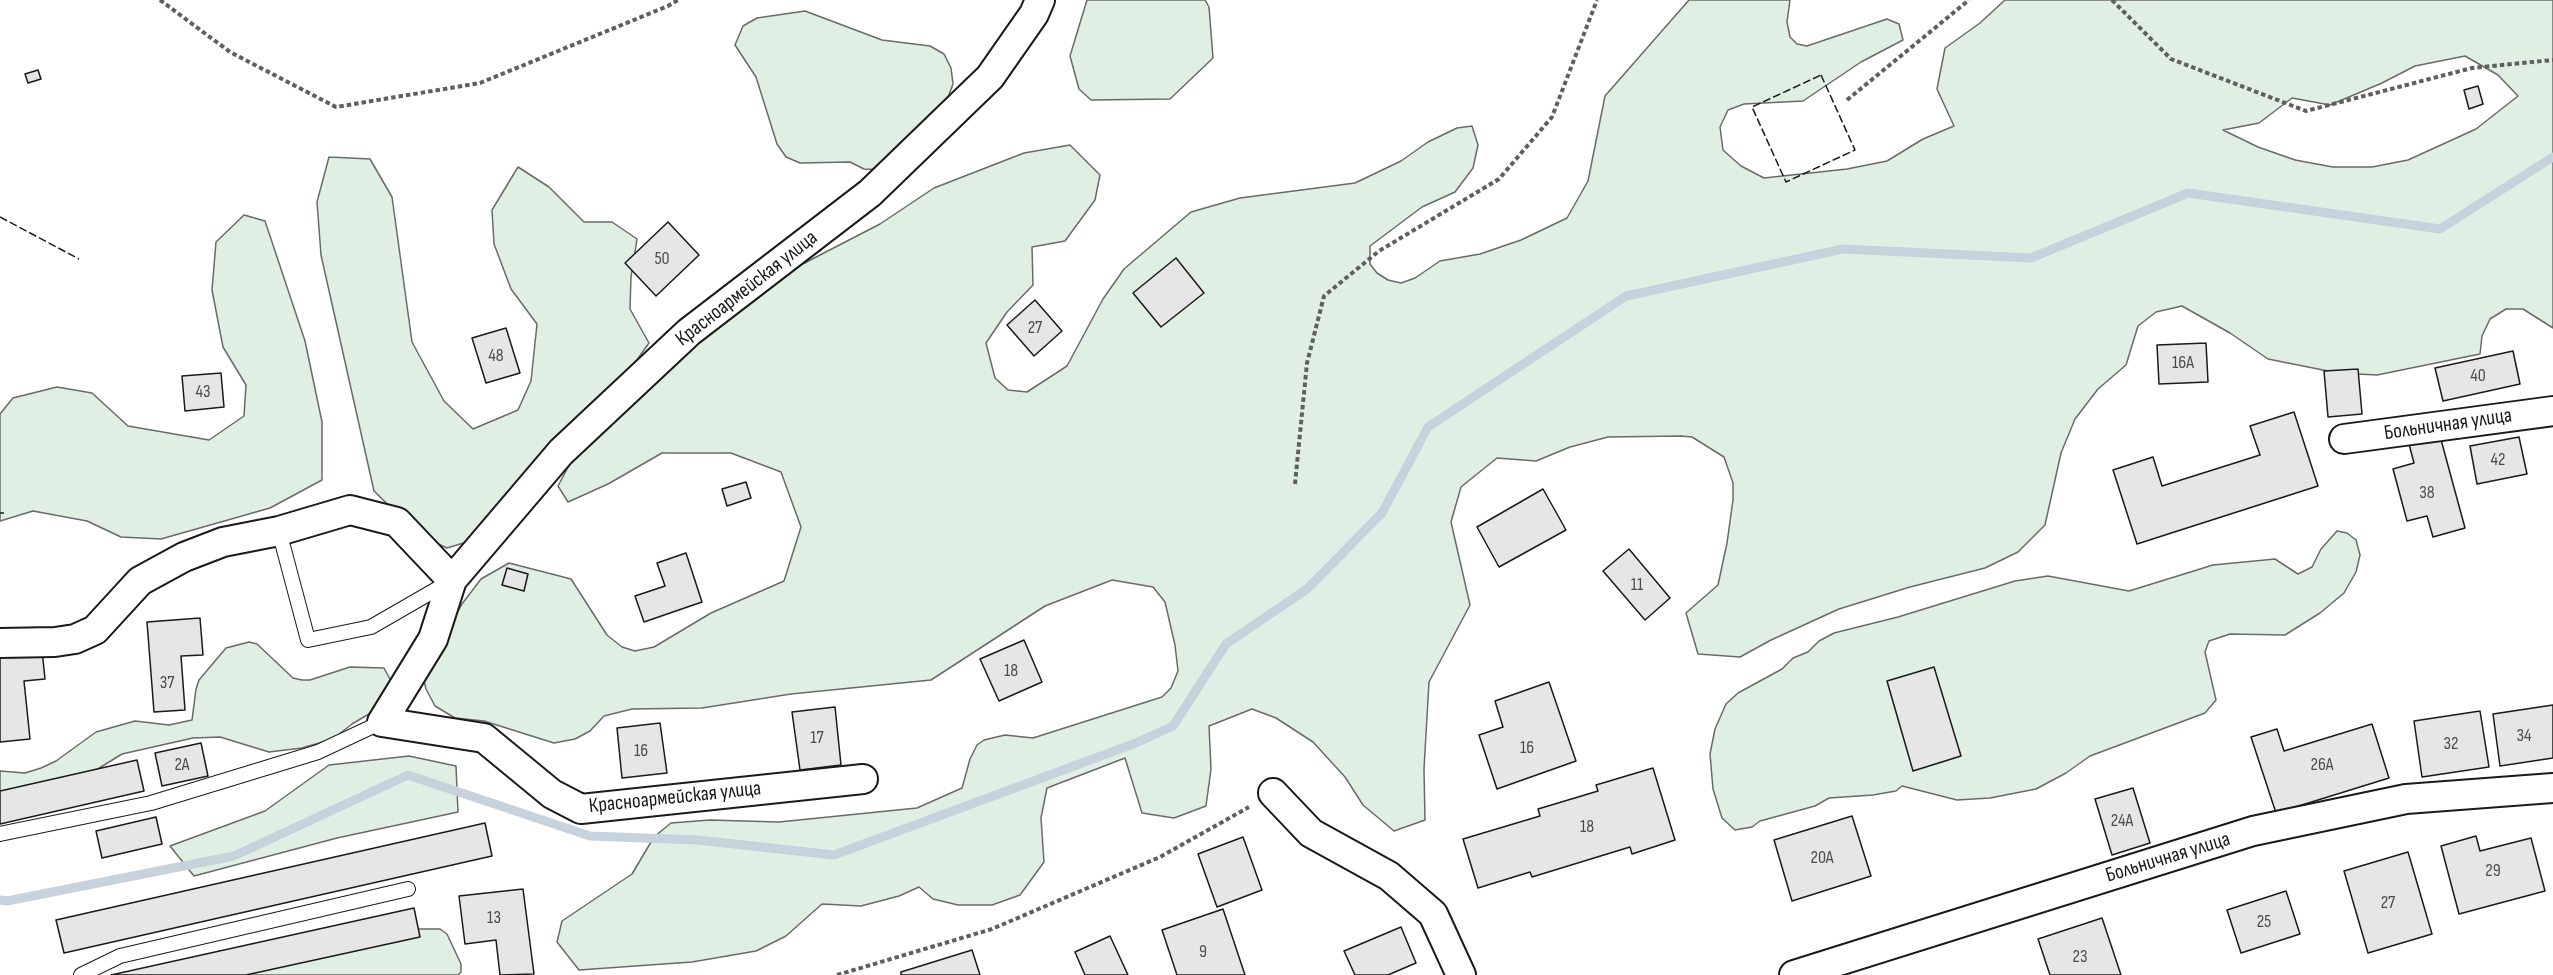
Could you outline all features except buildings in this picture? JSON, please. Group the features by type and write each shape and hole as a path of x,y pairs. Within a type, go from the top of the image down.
{"street":[{"name":"Красноармейская улица","path":"863,779 581,809 552,794 484,738 382,722 433,639 452,580 561,452 680,340 870,193 990,77 1035,14 1040,0"},
{"name":"Больничная улица","path":"2344,439 2553,411"},
{"path":"0,643 55,642 75,639 95,630 140,580 184,557 223,542 279,531 350,510 397,522 452,580"},
{"name":"Больничная улица","path":"1794,975 2253,831 2406,800 2553,788"},
{"path":"1273,793 1311,833 1389,876 1433,914 1461,975"}],"lane":[{"path":"279,531 308,640 371,627 452,580"},
{"path":"0,834 151,803 318,752 382,722"},
{"path":"81,975 120,956 408,889"}],"path":[{"path":"160,0 230,52 336,107 480,83 678,0"},
{"path":"1295,484 1307,363 1324,296 1379,251 1499,179 1552,117 1597,0"},
{"path":"1847,100 1969,0"},
{"path":"2112,0 2171,59 2306,111 2472,68 2553,60"},
{"path":"837,975 992,929 1160,857 1273,793"}],"green space":[{"path":"1087,0 1205,0 1209,7 1213,58 1170,99 1091,100 1079,89 1070,56"},
{"path":"1689,0 1790,0 1787,22 1790,37 1797,44 1807,46 1887,19 1899,24 1903,40 1861,62 1803,101 1744,104 1728,110 1720,127 1723,150 1741,166 1764,178 1847,169 1887,161 1923,139 1954,126 1937,89 1945,48 1980,23 2005,0 2553,0 2553,328 2523,309 2506,309 2490,319 2482,336 2480,354 2377,375 2338,373 2268,359 2230,333 2182,306 2156,312 2138,326 2126,365 2098,389 2075,419 2061,453 2045,525 2018,552 1985,568 1910,587 1839,609 1740,657 1698,654 1686,613 1718,585 1733,500 1733,483 1724,457 1692,437 1681,436 1608,437 1570,447 1536,461 1497,458 1461,487 1451,522 1470,605 1429,682 1424,769 1425,820 1394,831 1363,805 1345,777 1313,742 1276,718 1252,709 1209,726 1211,769 1206,806 1174,818 1142,813 1125,758 1047,788 1041,818 1044,862 1020,895 992,905 958,905 933,899 919,887 899,896 861,906 822,904 786,936 756,951 692,962 579,970 557,942 562,921 632,874 654,837 671,823 710,820 779,822 917,808 962,788 970,759 977,745 984,740 1005,735 1033,738 1162,697 1171,688 1178,671 1175,645 1165,602 1153,587 1112,580 1045,606 931,680 791,694 702,708 632,709 604,716 590,731 575,739 554,743 484,721 455,718 435,706 426,689 422,673 462,604 481,579 509,563 571,579 607,635 622,647 635,651 654,647 711,613 784,581 801,527 781,472 731,453 662,453 608,484 568,502 558,486 576,452 666,365 793,269 880,224 934,188 1024,153 1070,145 1100,175 1095,200 1065,241 1032,247 1033,285 1007,312 986,343 995,378 1008,390 1027,392 1067,366 1103,299 1124,269 1191,212 1240,198 1355,183 1401,161 1428,142 1457,128 1472,126 1478,145 1473,168 1455,192 1422,207 1370,246 1370,264 1377,273 1388,280 1401,283 1415,278 1440,261 1480,254 1521,240 1567,218 1588,181 1605,96","holes":["2465,56 2498,75 2518,96 2476,129 2408,160 2372,167 2333,167 2295,160 2258,147 2223,130 2259,123 2292,98 2330,105 2415,66"]},
{"path":"805,11 882,40 930,46 944,54 951,68 953,84 947,100 881,170 864,169 850,162 800,163 786,157 777,144 756,77 735,45 743,26 757,18"},
{"path":"329,157 370,159 392,197 412,342 444,401 473,429 518,410 531,381 537,324 511,289 494,244 492,210 518,167 549,187 584,222 612,222 637,239 631,277 630,309 649,343 619,385 467,542 447,548 419,535 374,491 321,255 317,202"},
{"path":"244,215 265,221 305,341 322,422 322,480 270,508 161,539 121,537 87,521 33,511 0,521 0,414 13,398 57,387 92,393 128,426 209,440 244,416 246,385 223,347 212,290 216,242"},
{"path":"2337,531 2347,533 2356,540 2360,555 2356,572 2344,593 2320,613 2285,635 2230,634 2209,641 2205,652 2216,700 2205,713 2090,756 2066,773 2036,789 1990,798 1957,800 1902,786 1896,791 1873,795 1829,798 1815,806 1760,821 1752,827 1735,830 1722,818 1713,789 1710,754 1715,729 1726,704 1738,693 1782,669 1793,658 1808,652 1819,641 1834,633 1898,617 2015,581 2048,576 2129,591 2213,565 2275,559 2298,574 2312,567 2321,549"},
{"path":"249,642 257,644 293,678 302,680 310,680 350,667 384,668 392,683 384,705 352,724 333,739 302,748 269,752 220,737 193,738 122,754 80,780 0,801 0,771 25,773 41,768 56,761 96,732 135,721 169,725 192,720 199,680 226,648"},
{"path":"409,756 456,766 458,812 337,838 194,876 170,846 265,811 329,765"},
{"path":"406,929 440,929 447,934 461,964 461,972 458,975 225,975"}],"waterway":[{"path":"0,900 7,901 234,856 408,775 590,836 698,840 834,855 1136,743 1173,726 1226,644 1307,589 1382,513 1428,427 1626,296 1843,249 2031,258 2188,193 2440,229 2553,157"}],"fence":[{"path":"1821,75 1855,150 1786,182 1752,107 1821,75"},
{"path":"0,217 79,259"}]}
